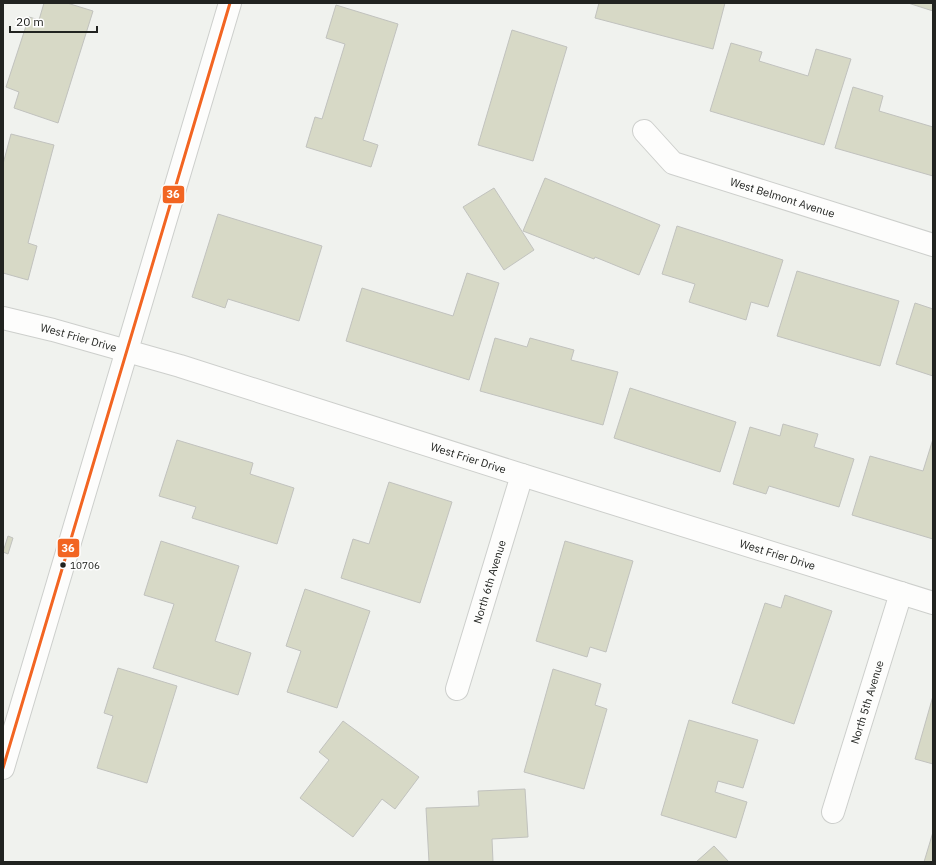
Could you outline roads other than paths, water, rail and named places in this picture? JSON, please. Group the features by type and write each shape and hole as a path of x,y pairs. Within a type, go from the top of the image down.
{"street":[{"path":"3,768 230,3"},
{"name":"West Belmont Avenue","path":"644,131 673,164 933,245"},
{"name":"West Frier Drive","path":"3,318 53,330 180,366 522,475 933,603"},
{"name":"North 6th Avenue","path":"457,689 522,475"},
{"name":"North 5th Avenue","path":"833,812 901,593"}],"place":[{"name":"10706","path":"63,565"}]}
